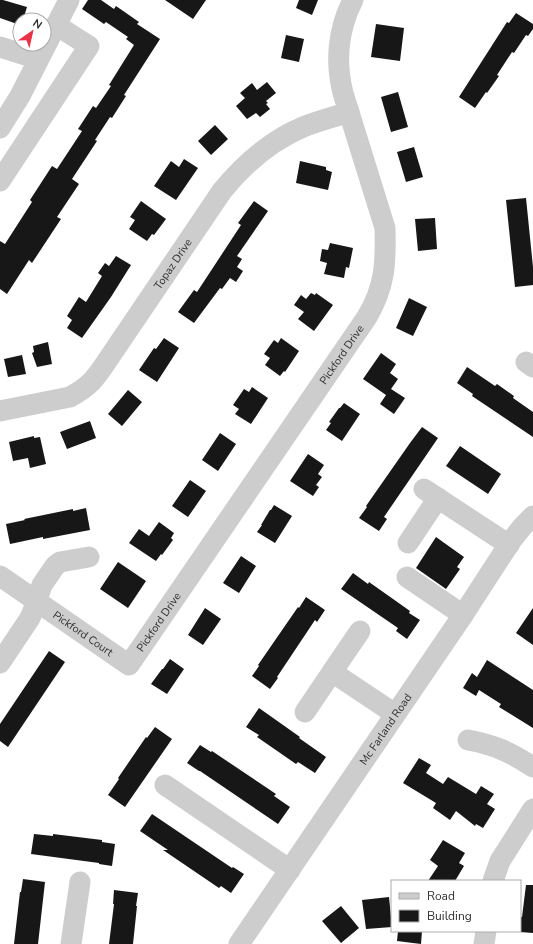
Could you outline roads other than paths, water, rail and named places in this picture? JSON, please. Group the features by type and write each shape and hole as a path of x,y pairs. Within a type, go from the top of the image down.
{"street":[{"path":"0,128 20,96 69,0"},
{"name":"Pickford Drive","path":"129,664 366,318 379,293 385,268 385,228 341,87 339,74 338,61 342,27 353,0"},
{"path":"0,182 89,46 56,25"},
{"path":"0,48 38,59"},
{"name":"Topaz Drive","path":"0,411 70,397 89,385 107,361 222,192 238,172 262,150 284,136 312,123 349,112"},
{"path":"408,543 431,494 509,545"},
{"name":"Mc Farland Road","path":"239,944 463,615 519,530 533,516"},
{"path":"0,663 33,612 42,585 56,564 88,557"},
{"name":"Pickford Court","path":"0,576 129,664"},
{"path":"407,577 463,615"},
{"path":"305,712 360,631"},
{"path":"332,672 396,714"},
{"path":"468,740 492,745 518,757 533,767"},
{"path":"165,785 290,870"},
{"path":"493,880 500,862 533,809"},
{"path":"71,944 80,882"},
{"path":"484,944 486,932"}]}
